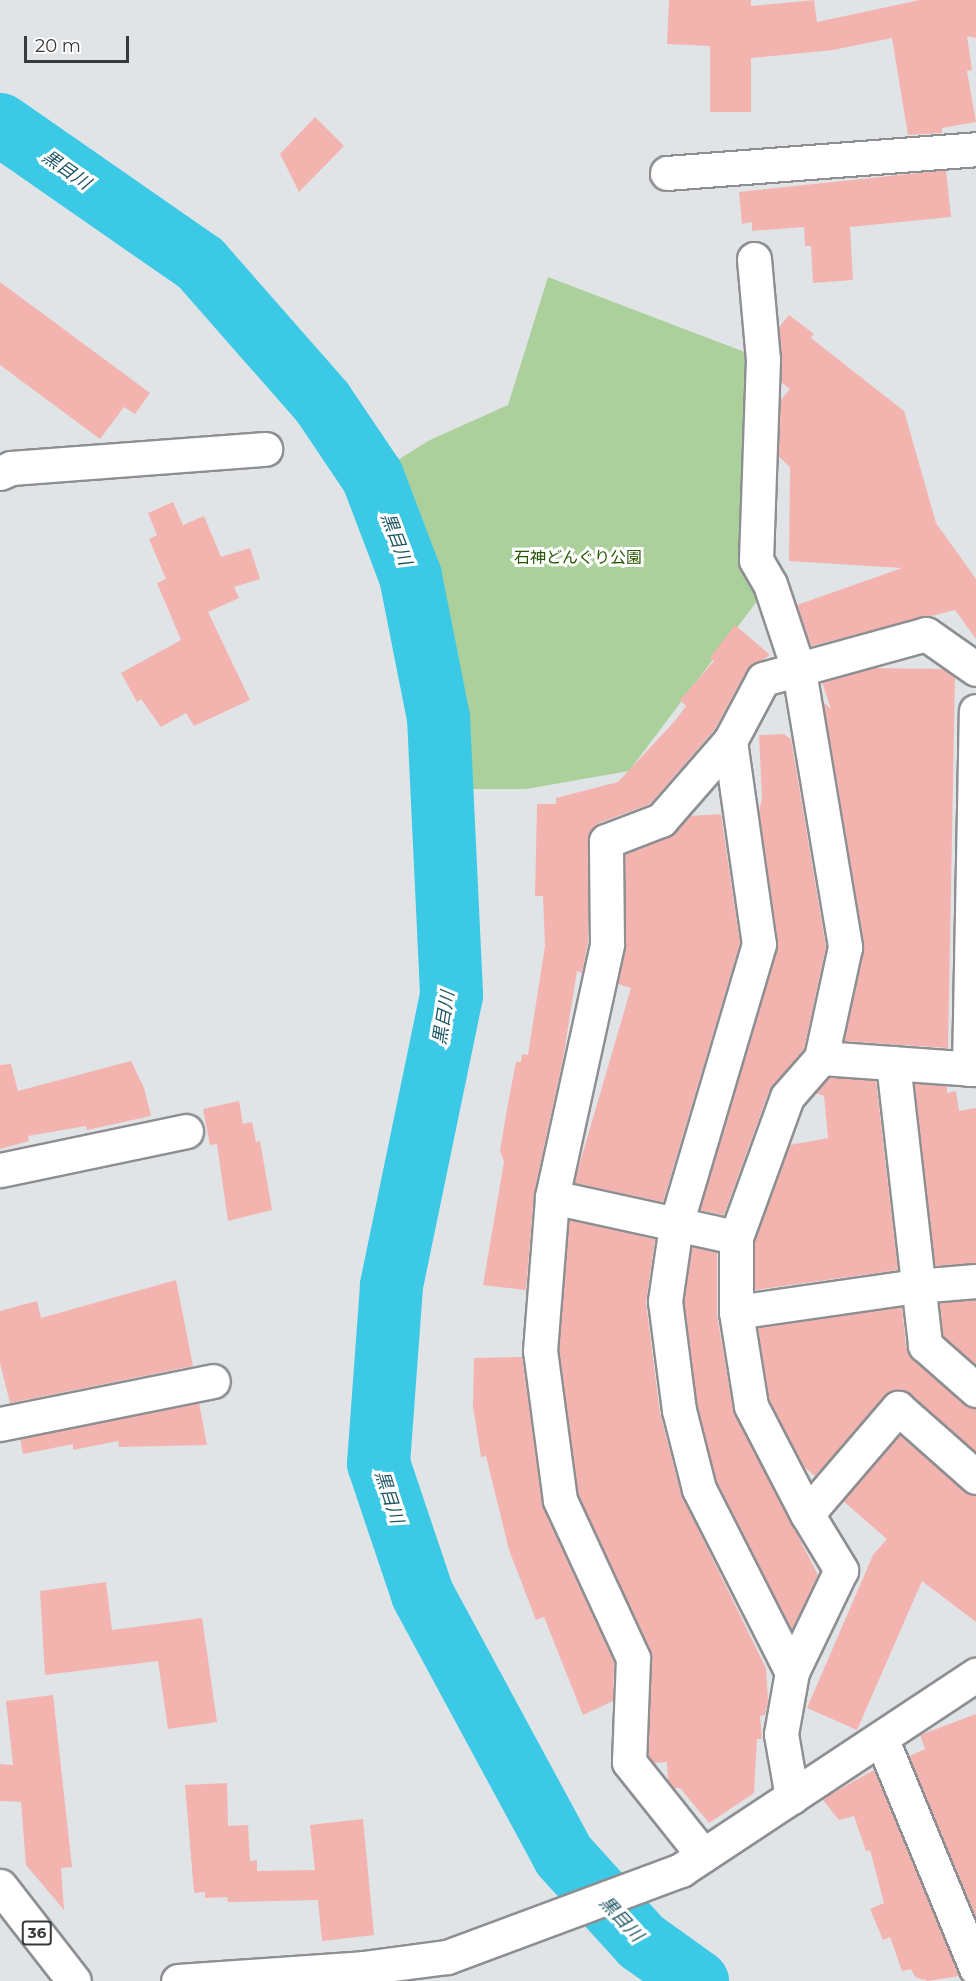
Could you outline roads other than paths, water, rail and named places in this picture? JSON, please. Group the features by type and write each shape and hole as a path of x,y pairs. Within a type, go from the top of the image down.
{"street":[{"path":"667,173 976,149"},
{"path":"754,259 763,359 756,560 770,584 799,670 845,947 821,1058 788,1096 736,1237 736,1312 751,1406 807,1514 841,1570 792,1672 781,1734 792,1797"},
{"path":"0,473 11,468 265,449"},
{"path":"692,1862 629,1762 633,1658 560,1500 540,1351 552,1197 607,944 606,841 661,820 730,741 763,679 926,634 976,669"},
{"path":"821,1058 973,1069 976,726"},
{"path":"730,741 759,944 676,1225 664,1301 679,1410 699,1489 792,1672"},
{"path":"892,1063 916,1286 925,1345 976,1390"},
{"path":"0,1170 186,1131"},
{"path":"552,1197 736,1237"},
{"path":"736,1312 916,1286 976,1281"},
{"path":"0,1424 213,1381"},
{"path":"807,1514 898,1408 976,1477"},
{"path":"178,1981 363,1968 446,1969 499,1936 692,1862 882,1740 976,1675"},
{"path":"882,1740 976,1968"},
{"name":"36","path":"0,1886 74,1981"}],"waterway":[{"name":"黒目川","path":"0,124 200,263 322,402 372,476 410,576 438,717 451,995 391,1286 378,1463 422,1594 563,1855 641,1941 697,1981"}],"park label":[{"name":"石神どんぐり公園","path":"578,558"}]}
